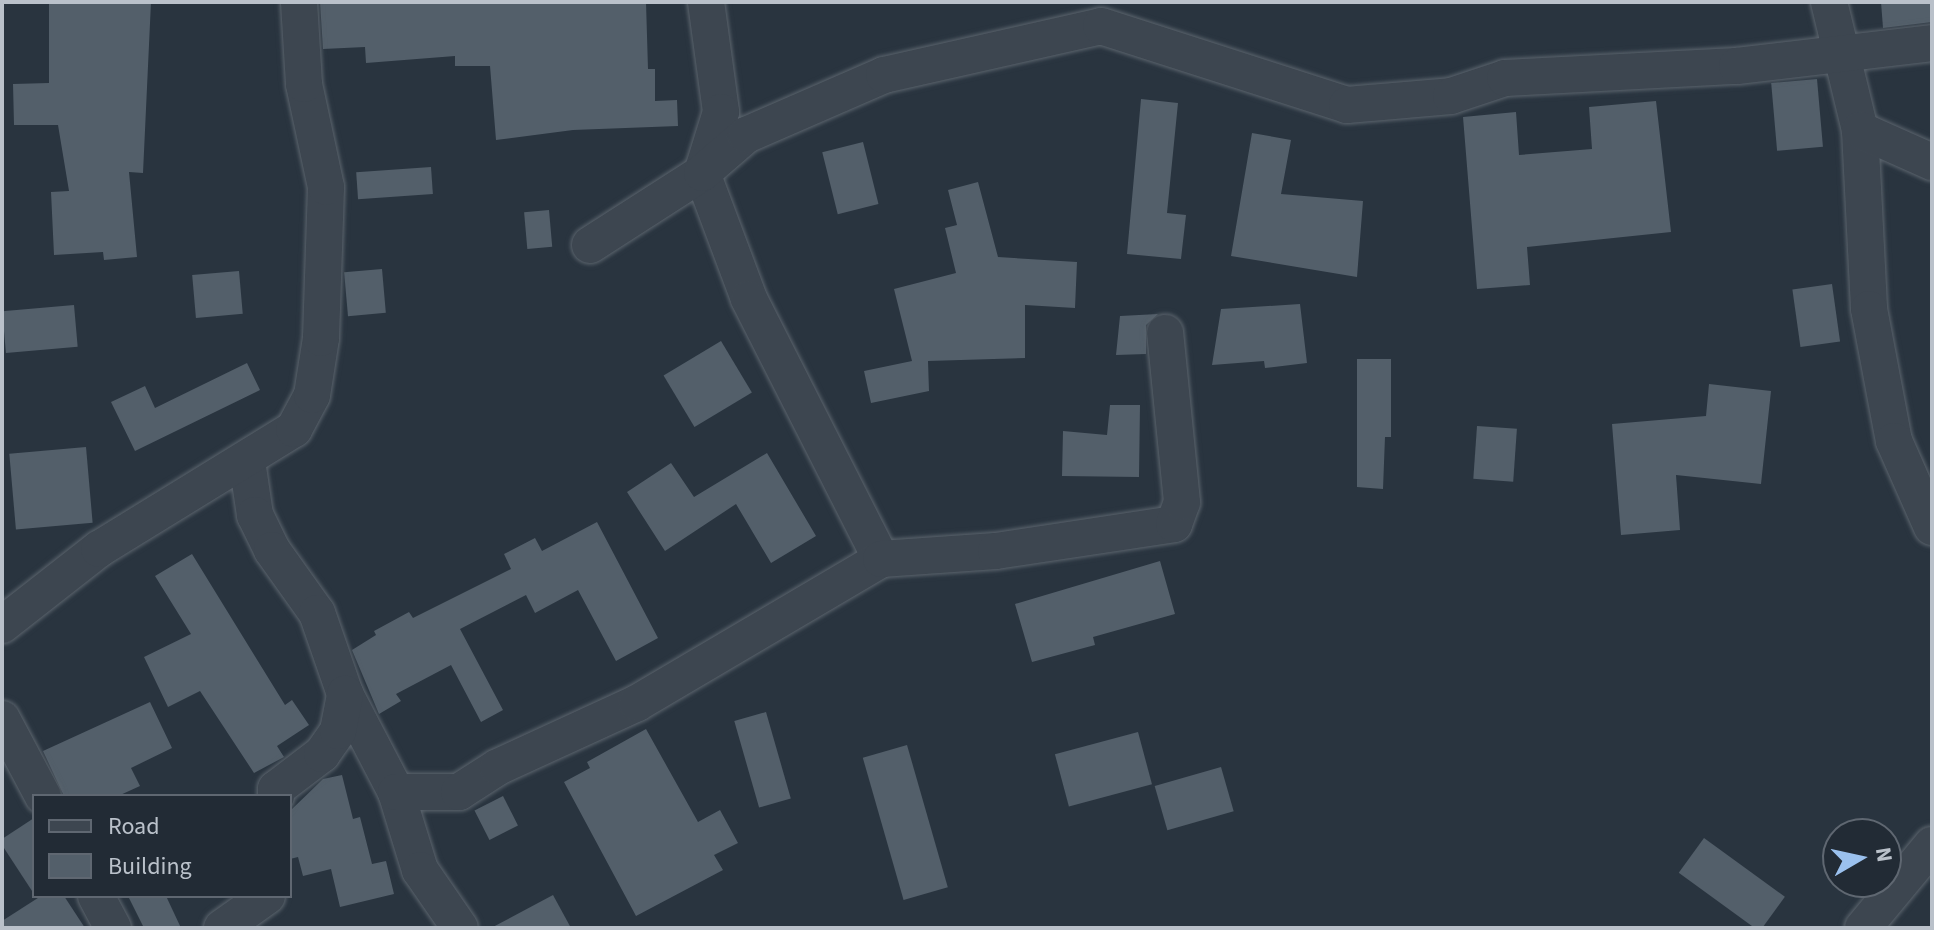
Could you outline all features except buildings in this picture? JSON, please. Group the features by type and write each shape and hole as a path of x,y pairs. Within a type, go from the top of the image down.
{"street":[{"path":"2,625 99,549 247,461 294,429 312,395 321,338 326,187 304,84 299,2"},
{"path":"706,2 721,112 702,173 749,299 881,559"},
{"path":"1829,2 1838,50 1860,130 1869,309 1894,441 1932,527"},
{"path":"590,245 702,173 746,135 884,75 1099,14 1347,105 1451,96 1505,78 1737,66 1838,50 1932,43"},
{"path":"1860,130 1932,162"},
{"path":"411,843 459,792 510,761 637,703 881,559 1011,549 1174,524 1182,502 1165,333"},
{"path":"247,461 255,515 272,550 317,613 345,694 396,792 420,870 460,928"},
{"path":"276,794 276,789 322,754 338,731 345,694"},
{"path":"2,719 42,794"},
{"path":"396,792 459,792"},
{"path":"1863,928 1932,845"},
{"path":"97,898 113,928"},
{"path":"222,928 264,898"}]}
